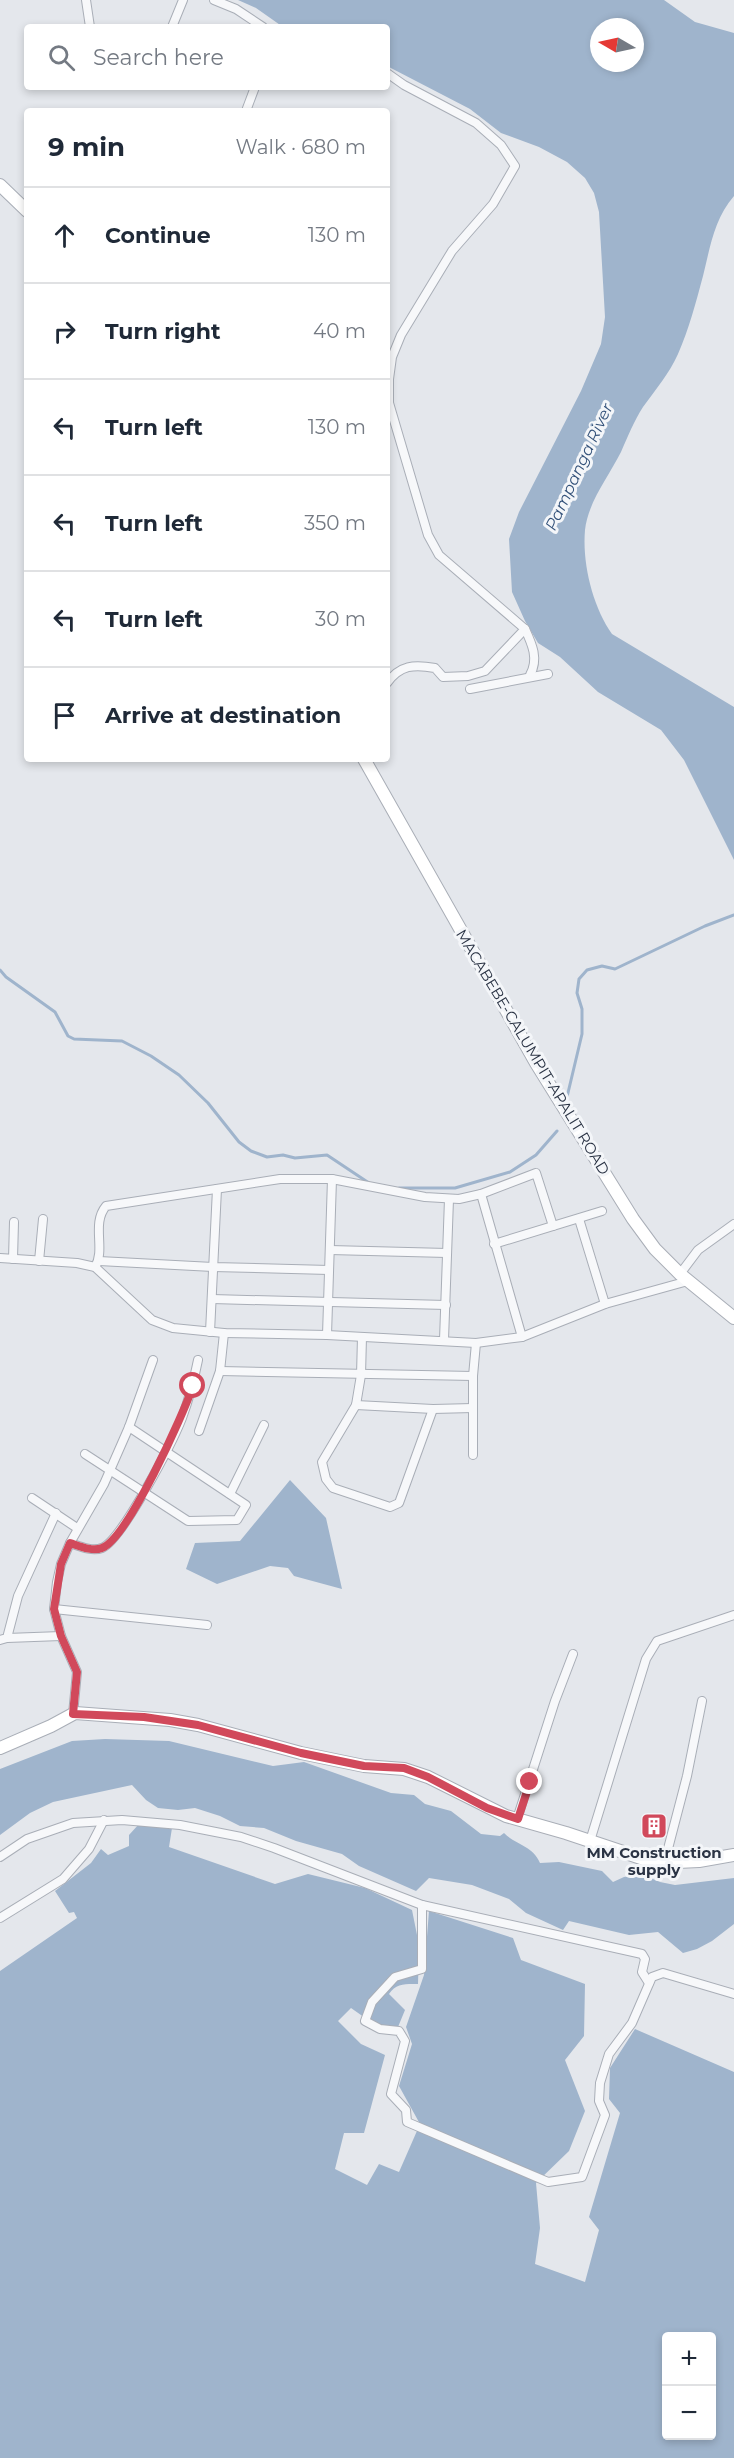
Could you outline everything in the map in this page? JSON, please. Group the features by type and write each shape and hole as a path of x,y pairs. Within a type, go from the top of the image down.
{"main road":[{"path":"0,185 24,208"},
{"name":"MACABEBE-CALUMPIT-APALIT ROAD","path":"366,762 536,1063 633,1219 655,1250 684,1278 734,1318"},
{"path":"2,1743 73,1714 144,1717 198,1725 301,1753 364,1766 404,1768 428,1777 487,1808 639,1858 664,1864 699,1862 734,1855"}],"street":[{"path":"86,0 90,24"},
{"path":"173,24 183,0"},
{"path":"214,0 236,9 258,24"},
{"path":"244,24 248,17"},
{"path":"390,74 404,85 476,123 501,145 515,166 493,204 452,251 401,335 392,357 390,372"},
{"path":"247,108 254,90"},
{"path":"390,406 428,535 439,555 525,629 534,648 534,669 530,675"},
{"path":"390,679 396,671 410,667 435,668 442,677 468,676 485,671 525,629"},
{"path":"470,689 530,675 548,674"},
{"path":"553,1226 536,1173 481,1194 449,1199 332,1179 280,1179 106,1206 100,1212 98,1221 97,1264 152,1320 173,1328 224,1333 327,1335 476,1343 522,1336 605,1304 684,1278 698,1250 734,1224"},
{"path":"327,1335 332,1179"},
{"path":"210,1332 217,1189"},
{"path":"481,1194 522,1336"},
{"path":"444,1340 449,1199"},
{"path":"494,1244 602,1211"},
{"path":"39,1261 43,1219"},
{"path":"579,1219 605,1304"},
{"path":"13,1259 14,1222"},
{"path":"330,1250 447,1253"},
{"path":"0,1258 97,1264 329,1270"},
{"path":"213,1299 328,1300 446,1305"},
{"path":"199,1431 220,1371 224,1333"},
{"path":"362,1338 361,1375 356,1405 322,1462 323,1470 333,1488 390,1507 399,1503 433,1409"},
{"path":"474,1455 473,1376 476,1343"},
{"path":"73,1714 77,1672 61,1636 54,1609 61,1564 77,1528 98,1496 129,1427 153,1360"},
{"path":"70,1543 91,1549 102,1548 116,1536 144,1492 181,1421 193,1386 198,1360"},
{"path":"220,1371 473,1376"},
{"path":"356,1405 433,1409 473,1408"},
{"path":"230,1494 264,1425"},
{"path":"85,1454 183,1518 197,1522 237,1520 246,1505 129,1427"},
{"path":"32,1498 77,1528"},
{"path":"56,1513 18,1596 3,1639 61,1636"},
{"path":"54,1609 207,1625"},
{"path":"590,1841 646,1659 657,1641 734,1615"},
{"path":"518,1819 555,1701 573,1654"},
{"path":"664,1864 687,1776 702,1701"},
{"path":"0,1857 27,1839 73,1823 104,1820 180,1826 241,1837 422,1905 642,1954 645,1959 642,1972 649,1983"},
{"path":"0,1918 63,1879 89,1850 104,1820"},
{"path":"422,1905 422,1969 395,1977 372,2002 365,2021 380,2029 399,2031 405,2041 392,2094 406,2110 407,2122 548,2182 582,2177 604,2115 599,2101 600,2083 609,2054 632,2023 652,1977 663,1973 734,1994"}],"water":[{"name":"Pampanga River","path":"238,0 664,0 695,22 734,33 734,196 722,214 714,234 686,335 678,354 640,412 590,509 585,530 585,557 594,598 612,634 734,707 734,860 684,760 661,730 598,692 560,657 538,643 512,592 509,539 519,512 581,391 601,344 605,317 599,212 594,193 585,178 567,162 539,147 501,133 470,109 390,68 390,24 279,24 256,8"},
{"path":"290,1480 326,1518 342,1589 294,1576 288,1568 270,1566 217,1584 186,1569 195,1543 240,1541"},
{"path":"105,1739 169,1741 273,1766 304,1762 391,1793 414,1795 425,1804 451,1811 481,1834 500,1836 504,1833 529,1849 540,1863 559,1862 602,1871 613,1882 641,1874 675,1885 734,1878 734,1924 712,1941 683,1953 658,1932 629,1935 569,1921 563,1930 526,1913 509,1899 472,1885 429,1878 416,1891 359,1866 342,1854 296,1841 264,1828 240,1826 220,1816 195,1808 178,1810 158,1808 146,1800 132,1785 53,1802 30,1813 0,1835 0,1769 72,1741"},
{"path":"139,1824 172,1828 169,1847 275,1884 308,1874 365,1888 412,1910 419,1945 418,1984 398,1986 389,1994 405,2010 398,2027 378,2027 351,2008 338,2021 361,2044 385,2055 364,2133 344,2133 335,2169 367,2185 379,2164 399,2172 420,2124 399,2086 412,2044 406,2027 424,1975 429,1911 513,1938 521,1960 585,1984 584,2036 565,2060 585,2111 569,2151 536,2183 540,2228 535,2264 585,2282 599,2230 589,2217 620,2113 609,2099 610,2068 635,2029 734,2072 734,2458 0,2458 0,1971 77,1918 74,1912 69,1913 55,1891 91,1863 101,1849 108,1855 129,1846 129,1835"}],"waterway":[{"path":"567,1097 582,1034 582,1009 577,993 579,979 587,970 602,966 615,969 705,926 734,915"},
{"path":"0,970 6,977 55,1012 68,1036 74,1039 122,1041 151,1056 179,1075 208,1103 239,1142 251,1151 267,1157 283,1155 295,1158 327,1155 369,1183"},
{"path":"399,1188 455,1188 510,1172 536,1155 557,1131"}],"place":[{"name":"MM Construction supply","path":"654,1826"}],"route":[{"path":"193,1386 181,1421 144,1492 116,1536 102,1548 91,1549 70,1543 61,1564 54,1609 61,1636 77,1672 73,1714 144,1717 198,1725 301,1753 364,1766 404,1768 428,1777 487,1808 518,1819 530,1782"}]}
